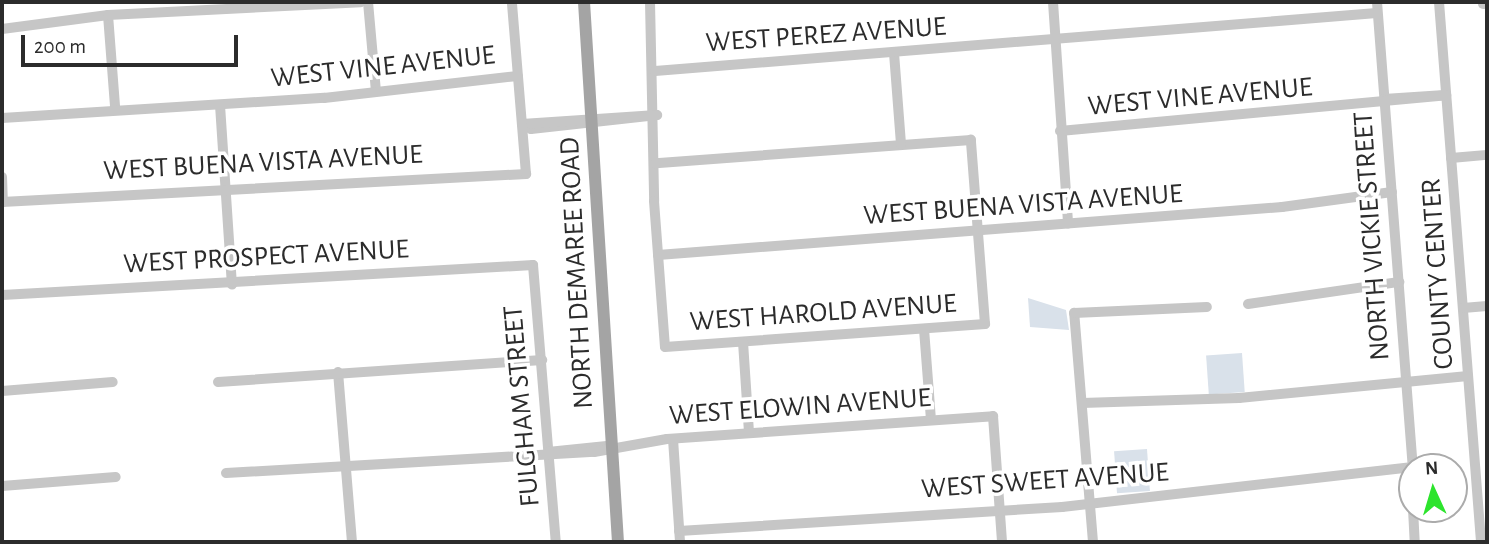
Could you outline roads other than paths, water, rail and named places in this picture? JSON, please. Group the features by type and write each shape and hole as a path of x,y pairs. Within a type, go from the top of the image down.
{"main road":[{"name":"NORTH DEMAREE ROAD","path":"584,2 618,542"}],"street":[{"path":"2,29 108,15 361,2"},
{"path":"368,2 376,91"},
{"path":"512,2 522,124 657,115"},
{"path":"650,2 657,115 658,255"},
{"path":"1053,2 1068,223"},
{"name":"NORTH VICKIE STREET","path":"1377,2 1412,453"},
{"name":"COUNTY CENTER","path":"1439,2 1468,376 1482,488 1481,542"},
{"name":"WEST PEREZ AVENUE","path":"655,71 1377,13"},
{"path":"108,15 115,107"},
{"path":"894,53 901,145"},
{"name":"WEST VINE AVENUE","path":"2,118 115,107 219,105 518,76"},
{"name":"WEST VINE AVENUE","path":"1060,131 1284,114 1384,99 1447,94"},
{"path":"219,105 232,285"},
{"name":"WEST BUENA VISTA AVENUE","path":"2,202 526,174 522,124"},
{"path":"656,163 971,140 978,232"},
{"path":"1451,158 1487,155"},
{"path":"2,177 2,202"},
{"name":"WEST BUENA VISTA AVENUE","path":"658,255 1282,208 1392,192"},
{"name":"WEST HAROLD AVENUE","path":"658,255 665,347 924,329 985,324 978,232"},
{"name":"WEST PROSPECT AVENUE","path":"2,295 232,285 533,265"},
{"name":"FULGHAM STREET","path":"533,265 556,542"},
{"path":"1248,303 1399,282"},
{"path":"1463,308 1487,306"},
{"path":"1093,542 1074,313 1207,307"},
{"path":"924,329 931,420"},
{"path":"743,342 749,433"},
{"path":"218,382 542,360"},
{"path":"338,372 352,542"},
{"path":"1082,403 1230,398 1468,376"},
{"path":"2,391 113,382"},
{"name":"WEST ELOWIN AVENUE","path":"226,474 548,452 673,439 993,416 999,508"},
{"path":"673,439 680,537"},
{"name":"WEST SWEET AVENUE","path":"680,537 999,508 1090,504 1398,469"},
{"path":"2,486 116,477"},
{"path":"999,508 1002,542"},
{"path":"1414,523 1415,542"}]}
